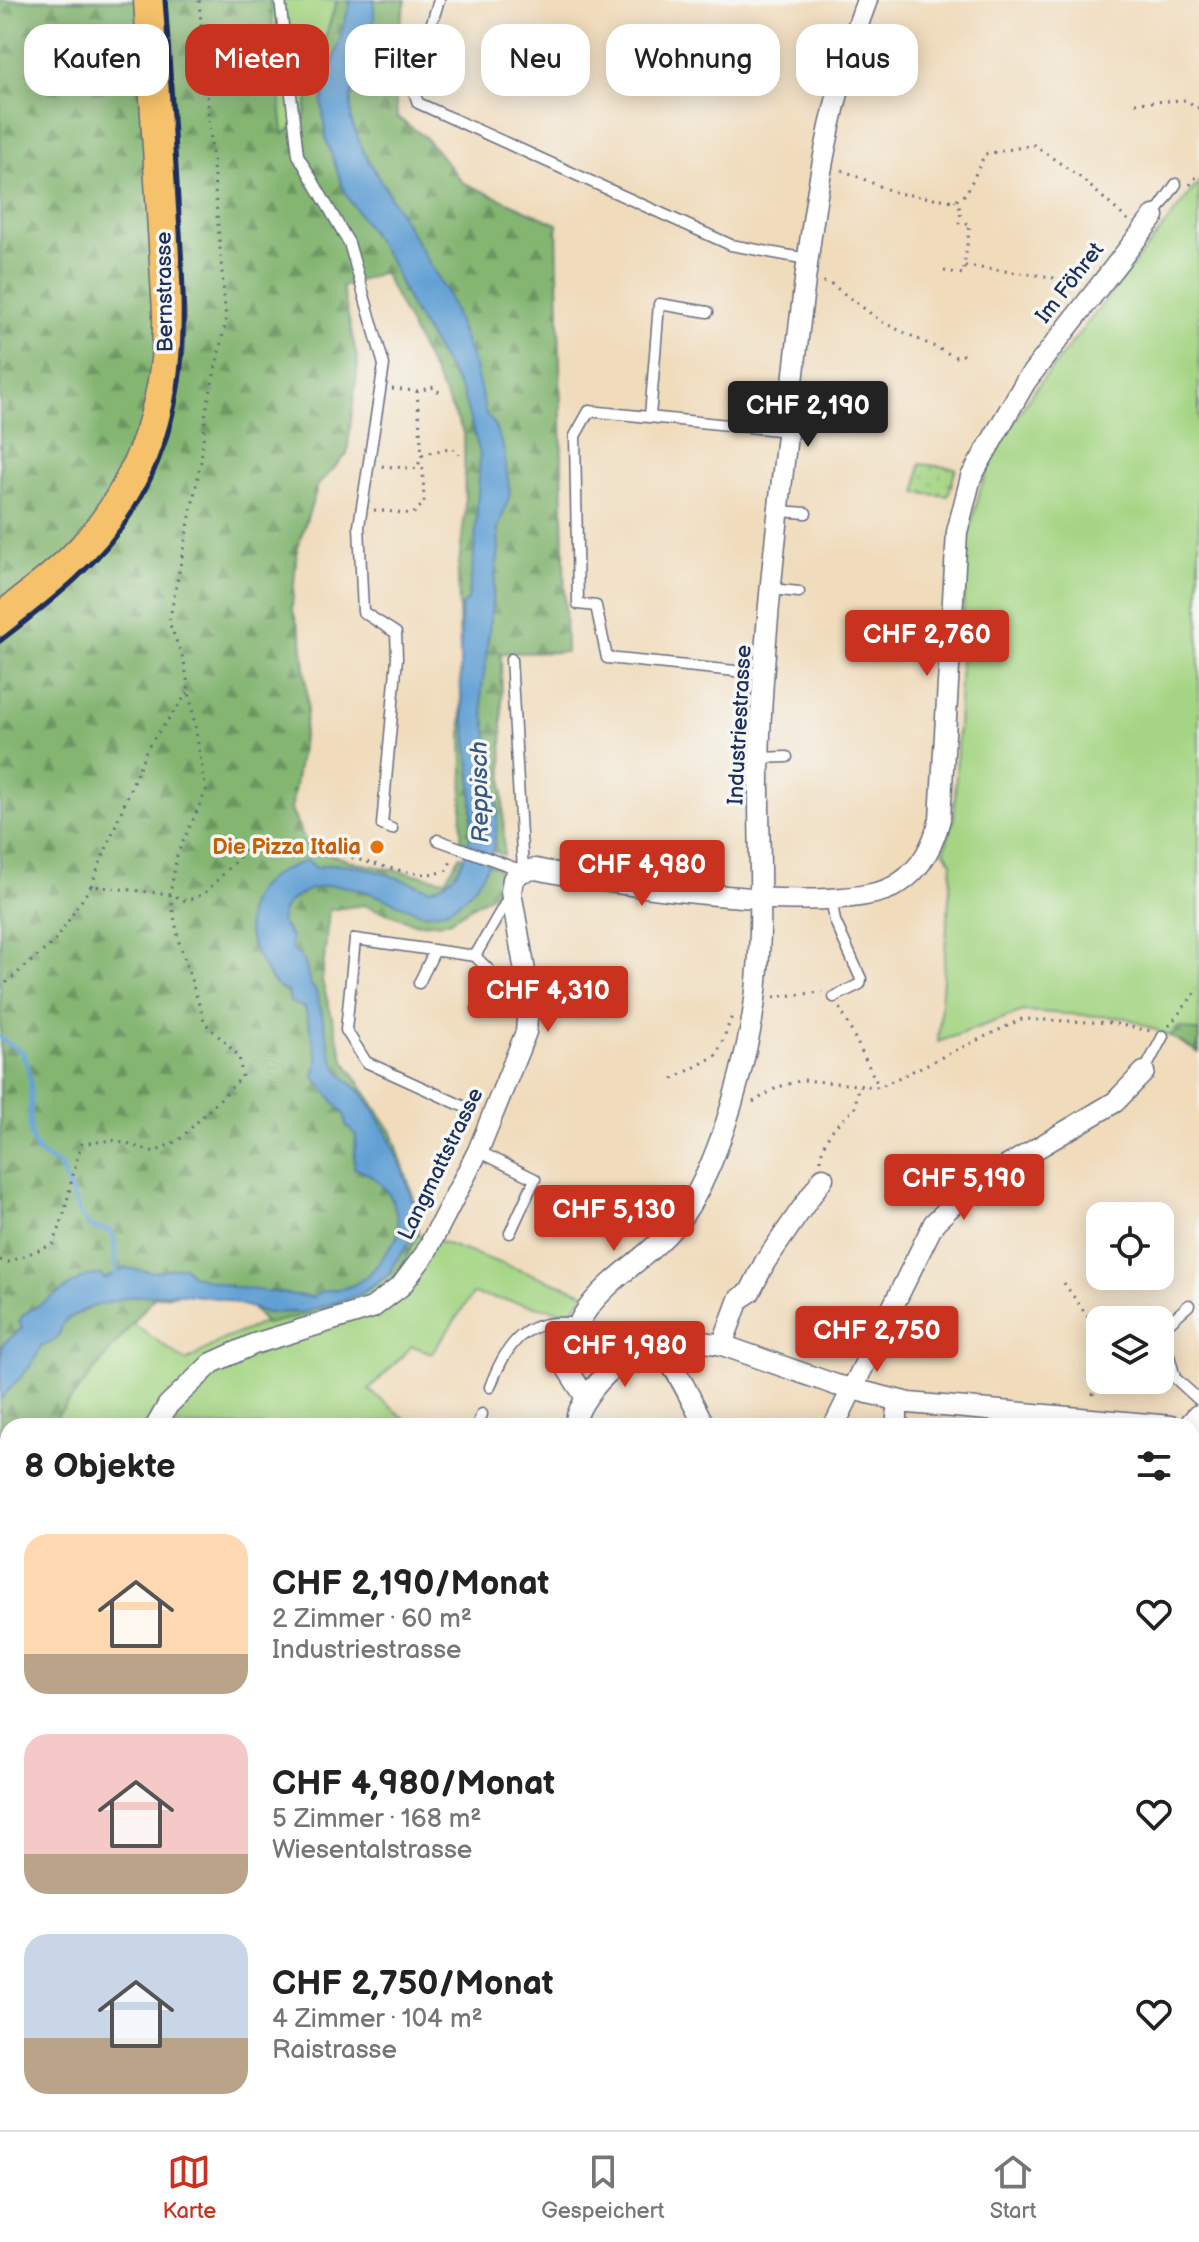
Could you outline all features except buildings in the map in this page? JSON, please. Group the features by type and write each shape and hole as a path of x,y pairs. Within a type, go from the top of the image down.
{"main road":[{"name":"Bernstrasse","path":"0,620 72,561 99,530 134,474 161,398 168,355 169,312 150,0"}],"street":[{"name":"Industriestrasse","path":"586,1398 568,1370 576,1324 589,1303 663,1242 699,1188 731,1103 756,998 760,898 759,758 788,431 821,162 847,54 867,0"},
{"name":"Im Föhret","path":"523,871 760,898 831,898 864,897 897,885 916,869 935,837 940,819 960,515 981,455 1026,381 1148,223"},
{"path":"511,892 513,879 523,871"},
{"name":"Langmattstrasse","path":"161,1418 168,1405 212,1363 254,1344 372,1308 401,1286 432,1243 478,1151 519,1053 529,1010 511,892"},
{"path":"838,1418 934,1223 970,1188 1115,1102 1144,1072"},
{"path":"722,1345 739,1299 750,1292 765,1262 823,1178"},
{"path":"658,1352 671,1342 692,1340 722,1345 851,1389 897,1400 1072,1418"},
{"path":"577,1418 579,1406 586,1398 629,1355 644,1349 658,1352 670,1363 698,1418"},
{"path":"897,1400 897,1418"}],"lane":[{"path":"280,0 298,155 349,243 384,365 362,509 363,612 396,633 397,658 382,825 392,829"},
{"path":"439,0 412,86 418,103 731,245 806,270"},
{"path":"1148,223 1176,184"},
{"path":"650,417 659,304 708,312"},
{"path":"765,674 607,658 596,606 578,604 575,436 589,411 788,431"},
{"path":"780,511 806,513"},
{"path":"772,589 799,592"},
{"path":"438,840 500,860 523,871 511,659"},
{"path":"759,758 787,757"},
{"path":"475,956 511,892"},
{"path":"831,898 835,921 861,979 860,984 834,997"},
{"path":"465,1107 366,1062 346,1030 355,939 475,956 494,975 477,1009"},
{"path":"419,983 435,950"},
{"path":"1144,1072 1163,1036"},
{"path":"478,1151 535,1179 510,1233"},
{"path":"1189,1305 1162,1329 1175,1378 1199,1400"},
{"path":"490,1387 500,1360 535,1325 554,1320 576,1324"},
{"path":"480,1418 482,1414"}],"path":[{"path":"0,1260 9,1262 53,1244 61,1227 71,1172 82,1144 112,1140 155,1152 180,1139 242,1077 239,1056 205,1023 179,942 170,894 177,855 206,791 184,661 169,622 201,461 206,411 226,320 199,0"},
{"path":"1135,103 1185,100 1199,108"},
{"path":"821,162 896,193 955,201 966,194 985,154 1034,145 1148,223"},
{"path":"944,271 963,274 965,266 970,224 959,223 961,210 955,201"},
{"path":"965,266 1052,277 1085,302"},
{"path":"806,270 830,283 882,322 956,357 969,353"},
{"path":"381,388 417,391 435,387 439,392"},
{"path":"417,391 422,455 417,467"},
{"path":"422,455 449,448 458,451 459,455"},
{"path":"362,509 413,514 424,503 423,469 369,464"},
{"path":"0,988 55,941 91,886 147,748 189,691"},
{"path":"91,886 170,894 186,901 204,894 258,837 275,848 294,849 304,844 348,858 427,875 447,870 460,847"},
{"path":"731,1103 747,1106 792,1081 879,1087 1022,1019 1138,1026 1163,1036 1199,988"},
{"path":"756,998 829,991 879,1087"},
{"path":"673,1079 717,1055"},
{"path":"821,1154 838,1121 855,1109 858,1085"},
{"path":"1064,1283 1095,1327 1092,1418"}],"green space":[{"path":"0,0 270,0 272,24 185,24 185,96 279,96 283,134 304,121 309,96 329,96 329,26 337,0 406,0 400,24 345,24 345,96 395,96 397,117 425,137 462,182 557,224 566,652 501,653 504,855 461,841 463,770 458,572 465,513 464,433 383,272 342,287 358,363 347,454 318,485 297,549 292,608 302,638 308,706 291,810 308,847 354,862 445,880 460,856 498,867 501,889 447,922 417,924 364,905 329,910 322,981 344,1060 392,1132 416,1205 418,1234 402,1266 370,1289 319,1312 266,1324 233,1287 154,1297 56,1418 0,1418"},
{"path":"270,0 337,0 329,26 272,24"},
{"path":"279,96 309,96 304,121 283,134"},
{"path":"1199,182 1199,1032 1179,1027 1170,1036 1127,1018 1023,1011 938,1042 952,862 944,851 954,819 966,546 980,490 998,445 1033,392"},
{"path":"920,464 956,468 948,496 917,493"},
{"path":"1179,1027 1199,1032 1199,1053 1170,1036"},
{"path":"418,1234 585,1293 570,1313 473,1294 432,1353 412,1346 369,1390 405,1418 55,1418 131,1322 186,1361 222,1340 402,1266"}],"water":[{"name":"Reppisch","path":"351,0 374,0 373,24 345,24 345,96 351,96 351,120 363,151 447,293 475,367 486,415 492,420 503,447 510,494 498,529 499,550 482,691 497,801 493,850 484,873 464,898 441,911 421,913 362,890 331,885 317,887 294,898 285,907 280,921 291,937 291,948 304,960 336,1066 372,1108 405,1176 414,1222 410,1241 389,1275 359,1295 304,1312 267,1313 223,1299 176,1293 127,1297 88,1308 64,1321 54,1341 41,1345 29,1368 0,1400 2,1345 22,1328 19,1322 23,1315 86,1276 101,1275 104,1279 126,1268 153,1272 185,1266 191,1275 232,1287 313,1297 323,1291 357,1283 375,1268 397,1237 397,1217 392,1199 373,1177 354,1168 356,1135 314,1076 318,1060 305,1008 290,1002 288,992 270,978 256,953 248,927 248,914 257,891 279,872 307,860 316,868 343,864 358,866 430,889 451,878 464,859 470,833 471,772 460,682 461,607 468,600 475,548 480,454 462,392 410,305 390,261 346,195 326,139 322,102 324,96 329,96 329,77"}],"waterway":[{"path":"0,1038 22,1052 28,1067 32,1140 46,1159 61,1166 86,1223 93,1228 109,1230 114,1238 117,1277"}],"railway":[{"path":"0,641 72,582 120,531 153,473 167,436 181,360 183,282 165,0"}],"place":[{"name":"Die Pizza Italia","path":"377,847"}]}
